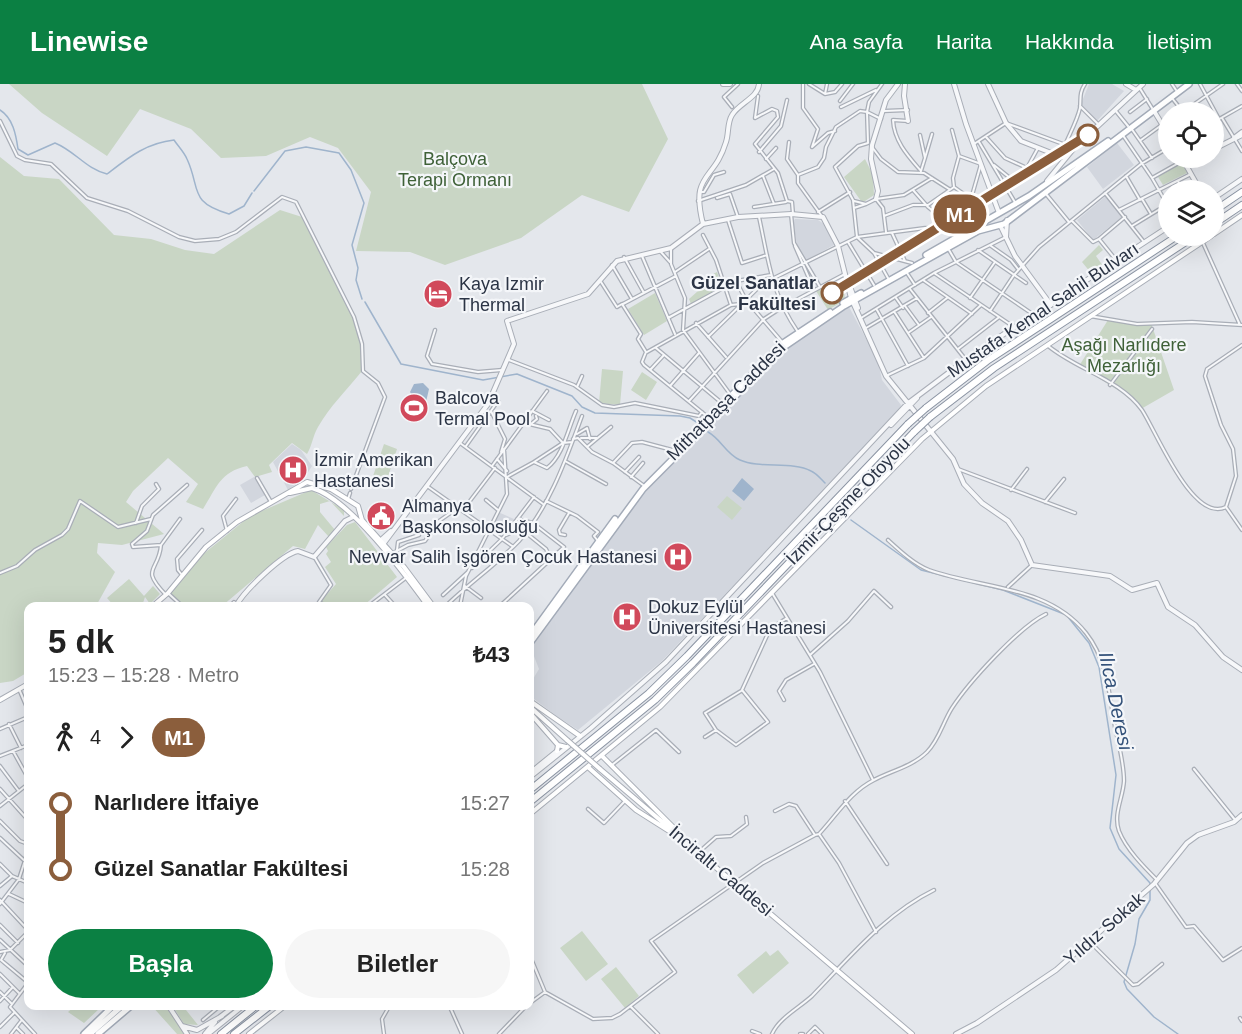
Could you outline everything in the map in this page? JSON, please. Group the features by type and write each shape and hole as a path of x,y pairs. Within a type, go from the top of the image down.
{"highway":[{"path":"1224,204 1242,192"},
{"path":"1224,217 1242,205"},
{"name":"İzmir-Çeşme Otoyolu","path":"534,787 649,693 926,408 987,361 1162,246"},
{"name":"İzmir-Çeşme Otoyolu","path":"534,799 615,734 693,663 930,417 994,368 1180,246"},
{"path":"221,1034 251,1010"},
{"path":"234,1034 265,1010"}],"main road":[{"name":"Mithatpaşa Caddesi","path":"534,638 643,489 777,353 852,298 948,247 1007,220 1044,189 1184,84"},
{"name":"Mithatpaşa Caddesi","path":"1153,109 1189,84"},
{"name":"Mithatpaşa Caddesi","path":"534,630 598,541 600,533 643,485 783,343 874,285 1044,189 1129,127"},
{"path":"1000,224 997,218 1000,214 1005,214 1007,220"},
{"name":"Mustafa Kemal Sahil Bulvarı","path":"1224,227 1242,214"},
{"name":"Mustafa Kemal Sahil Bulvarı","path":"534,811 660,707 931,431 986,386 1196,246"},
{"path":"158,602 206,547 251,512 310,482 332,489 359,508 362,520 425,602"},
{"path":"286,494 308,488 316,489 343,505 393,554 430,602"},
{"path":"348,512 354,505"},
{"path":"353,517 360,512"},
{"path":"0,700 24,686"},
{"path":"534,704 580,736"},
{"name":"İnciraltı Caddesi","path":"534,711 912,1034"},
{"path":"534,718 558,745 565,748"},
{"path":"557,751 558,745"},
{"path":"602,756 673,824 683,839"},
{"path":"588,767 625,801 667,831 683,839"},
{"path":"84,1034 109,1010"},
{"path":"90,1034 122,1010"},
{"path":"98,1034 123,1010"},
{"path":"249,1034 280,1010"}],"street":[{"path":"723,84 730,84"},
{"path":"732,107 724,97 738,84"},
{"path":"703,224 698,201 699,192 726,143 733,113 756,92 759,84"},
{"path":"802,84 803,108 818,129 812,147 828,133 836,131"},
{"path":"809,84 825,94 835,92 842,84"},
{"path":"825,94 827,84"},
{"path":"840,101 853,84"},
{"path":"841,107 876,90 882,84"},
{"path":"870,145 886,100 898,84"},
{"path":"905,84 904,96 908,121 892,120 893,127 905,152 922,172 949,189"},
{"path":"954,84 1000,214"},
{"path":"988,84 1006,123 1021,141 1064,158"},
{"path":"1065,145 1080,106 1079,96 1085,84"},
{"path":"1126,84 1139,87 1158,116"},
{"path":"1172,84 1176,90"},
{"path":"1200,84 1208,102"},
{"path":"1198,102 1223,84"},
{"path":"1237,84 1242,91"},
{"path":"1125,217 1093,242 1070,222 1044,189 1064,158 1139,87"},
{"path":"876,90 867,112 871,159 878,191 876,199"},
{"path":"758,96 755,118 772,109 777,111 778,117 755,144 782,183 787,201"},
{"path":"1172,97 1176,102"},
{"path":"1130,112 1147,99"},
{"path":"759,152 781,126 787,100"},
{"path":"1080,106 1098,124"},
{"path":"1224,117 1242,106"},
{"path":"883,111 908,110"},
{"path":"1115,110 1152,158"},
{"path":"798,175 818,167 836,127 860,111 881,119"},
{"path":"0,121 17,156 25,160 51,164 87,198 128,211 179,237 206,241 219,239 236,232 282,196 296,201 357,326 362,344 363,371 378,383 385,397 348,499"},
{"path":"974,144 1006,123"},
{"path":"1006,123 1074,148"},
{"path":"1224,125 1242,151"},
{"path":"1140,141 1158,128"},
{"path":"952,130 959,156 953,178 954,187 970,200 975,214"},
{"path":"1224,143 1242,133"},
{"path":"922,172 932,134"},
{"path":"1122,134 1158,186"},
{"path":"920,135 925,158"},
{"path":"987,137 1005,158 1027,168"},
{"path":"789,142 788,159 798,175 798,183 823,217 838,246 852,298 886,376 908,406 931,431 958,469 964,484 982,503 1008,521 1022,540 1032,565"},
{"path":"979,142 1016,204"},
{"path":"870,145 858,146 835,167 853,200 857,237 874,253 888,278"},
{"path":"870,145 878,156 898,172 922,172"},
{"path":"764,159 776,148"},
{"path":"1005,183 1027,168 1038,148"},
{"path":"990,311 1022,264 1126,176 1158,154"},
{"path":"959,156 981,164"},
{"path":"992,163 1011,179"},
{"path":"708,337 746,300 772,279 857,237 925,228 953,229 964,233 962,207 970,200 981,164"},
{"path":"1152,178 1168,168"},
{"path":"1188,168 1194,180"},
{"path":"698,201 774,169"},
{"path":"699,192 704,192 714,175 724,172"},
{"path":"1180,180 1191,174"},
{"path":"762,176 774,204"},
{"path":"1126,176 1151,214"},
{"path":"854,208 876,199 894,198 932,178"},
{"path":"1224,191 1242,179"},
{"path":"884,216 913,204 926,205 954,187"},
{"path":"913,190 953,229"},
{"path":"1119,210 1158,190"},
{"path":"818,212 850,192"},
{"path":"1105,193 1144,243"},
{"path":"717,198 730,194 738,217"},
{"path":"876,199 883,208 886,234"},
{"path":"853,200 866,204"},
{"path":"754,207 792,201 794,243 814,290"},
{"path":"1132,226 1158,210"},
{"path":"380,541 398,524 428,486 492,396 514,344 507,321 588,294 601,282 612,265 624,257 671,248 703,224 738,217 792,214 823,217"},
{"path":"759,216 772,279 781,308 798,332"},
{"path":"728,220 742,263 767,255"},
{"path":"1006,237 1007,220"},
{"path":"1000,224 1022,264 1051,304"},
{"path":"892,232 905,261"},
{"name":"Mustafa Kemal Sahil Bulvarı","path":"534,772 580,736 666,662 876,438 920,395 1014,327 1158,234"},
{"path":"703,235 731,305"},
{"path":"860,315 877,310 934,273 1006,237"},
{"path":"1099,239 1116,261"},
{"path":"848,242 874,285"},
{"path":"990,245 1011,260 1018,269"},
{"path":"1090,316 1137,324 1192,322 1241,325 1204,246"},
{"path":"948,247 956,262 1034,315"},
{"path":"671,248 671,264"},
{"path":"601,282 617,307 676,274 709,249"},
{"path":"978,250 1026,283"},
{"path":"660,251 671,264 685,298 683,330 731,395"},
{"path":"874,253 912,263"},
{"path":"641,254 675,335"},
{"path":"624,257 644,293"},
{"path":"970,298 995,262"},
{"path":"804,264 820,287"},
{"path":"612,265 632,299"},
{"path":"906,271 915,285"},
{"path":"934,273 1014,327"},
{"path":"668,318 736,281 771,274"},
{"path":"689,401 764,319 845,274"},
{"path":"923,280 972,314"},
{"path":"736,281 746,300 783,343"},
{"path":"910,289 966,360"},
{"path":"896,297 919,325"},
{"path":"866,328 917,298"},
{"path":"928,313 947,298"},
{"path":"622,304 641,334 638,339 646,352"},
{"path":"708,418 642,362 646,352 683,330 731,305 742,304"},
{"path":"886,376 924,358 981,305"},
{"path":"877,310 908,366"},
{"path":"895,313 924,358"},
{"path":"908,333 931,317"},
{"path":"958,349 998,318"},
{"path":"696,323 727,358"},
{"path":"1110,385 1152,329"},
{"path":"435,330 428,356 432,364 478,372 504,371"},
{"path":"1047,345 1110,385 1141,409 1193,497 1218,509 1226,507"},
{"path":"1226,507 1236,476 1233,449 1221,425 1205,372 1242,345"},
{"path":"655,347 723,404"},
{"path":"670,386 699,353"},
{"path":"651,369 664,355"},
{"path":"509,360 577,387 597,403 614,407 635,403 699,416 702,412"},
{"path":"577,387 582,376"},
{"path":"498,458 547,391"},
{"path":"465,446 498,401 492,396"},
{"path":"463,510 494,467 505,440 491,411"},
{"path":"534,462 547,468 550,466 563,443 576,411"},
{"path":"533,412 549,420"},
{"path":"531,424 537,419 533,412"},
{"path":"450,602 512,546 533,523 565,461 582,416"},
{"path":"524,422 550,429 563,443"},
{"path":"588,447 611,427"},
{"path":"574,439 583,428 587,428 590,439"},
{"path":"507,477 563,443 579,438 599,437"},
{"path":"579,438 588,447 643,485"},
{"path":"613,463 632,443 642,442 676,451"},
{"path":"460,443 543,504"},
{"path":"461,602 470,570 507,494 504,449"},
{"path":"625,472 639,457"},
{"path":"498,458 507,471"},
{"path":"565,461 606,484"},
{"path":"631,477 643,464"},
{"path":"958,469 1075,513"},
{"path":"1011,490 1027,469"},
{"path":"256,478 271,502"},
{"path":"1044,502 1064,480"},
{"path":"136,523 142,506 159,489 156,484"},
{"path":"0,573 17,566 35,550 62,535 73,520 80,501 117,527 151,519 187,485"},
{"path":"428,486 512,546"},
{"path":"443,595 502,539 534,497"},
{"path":"227,531 224,516 236,499"},
{"path":"486,500 498,510"},
{"path":"545,501 600,533"},
{"path":"393,554 397,550 424,541 439,521 459,507"},
{"path":"1226,507 1242,530"},
{"path":"314,557 345,521 348,512"},
{"path":"565,535 560,534 559,530 569,513"},
{"path":"345,521 353,517"},
{"path":"151,519 152,522 147,531 132,544 133,547 161,545"},
{"path":"177,602 152,577 152,568 161,545 180,519"},
{"path":"504,602 564,547 533,523 519,519"},
{"path":"505,535 517,530 519,519"},
{"path":"182,575 178,570 177,560 202,530"},
{"path":"525,532 546,549 551,559"},
{"path":"397,550 398,542 419,535"},
{"path":"888,540 926,569 962,579 1008,587 1062,610 1080,626 1098,651 1110,686 1123,772 1117,813 1119,831 1134,857 1147,866 1186,927 1194,926 1223,960 1242,948"},
{"path":"240,602 251,586 292,553 298,551 314,557 331,585 320,602"},
{"path":"1008,587 1032,565"},
{"path":"1032,565 1110,576 1132,590 1157,583 1168,607 1195,625 1223,657 1242,670"},
{"path":"374,602 407,577"},
{"path":"464,587 482,598"},
{"path":"810,655 848,621 874,591 891,607"},
{"path":"772,593 810,655 873,780"},
{"path":"384,594 391,602"},
{"path":"534,966 545,992 593,1019 612,1018 631,1007 675,972 651,941 764,863 817,835 845,801 873,780 914,761 929,750 956,702 979,675 1046,614"},
{"path":"742,690 768,722 736,745 716,730 705,713 742,690 770,629 788,618"},
{"path":"784,700 779,691 786,680 814,664"},
{"path":"19,689 24,701"},
{"path":"0,729 24,718"},
{"path":"9,724 21,748"},
{"path":"612,765 656,730 679,752"},
{"path":"705,737 716,730"},
{"path":"0,756 24,747"},
{"name":"Mustafa Kemal Sahil Bulvarı","path":"534,771 557,751 565,748"},
{"path":"13,751 24,771"},
{"path":"0,766 18,791"},
{"path":"1194,769 1236,821"},
{"path":"0,806 24,787"},
{"path":"0,789 23,814"},
{"path":"588,809 604,823 625,801"},
{"path":"845,801 887,864"},
{"path":"775,812 793,803 839,863 876,932"},
{"name":"Yıldız Sokak","path":"956,1034 1039,983 1147,891 1178,852 1193,839 1236,821 1242,815"},
{"path":"699,852 716,837 731,836 747,825 746,817"},
{"path":"0,821 20,842 24,843"},
{"path":"0,838 24,861"},
{"path":"0,865 12,876 24,881"},
{"path":"24,868 9,894 1,902 24,927"},
{"path":"0,886 12,876"},
{"path":"772,1034 776,1024 812,995 836,968 878,928 911,900 934,890"},
{"path":"9,894 24,901"},
{"path":"0,925 18,943"},
{"path":"24,936 5,953 1,960 24,979"},
{"path":"0,940 24,962"},
{"path":"1089,940 1133,985 1138,984 1161,964"},
{"path":"0,952 5,953"},
{"path":"0,974 19,993"},
{"path":"0,1001 13,987"},
{"path":"11,1003 24,987"},
{"path":"0,992 11,1003 14,1013 35,1034"},
{"path":"534,1000 545,992"},
{"path":"631,1007 658,1034"},
{"path":"171,1010 188,1034 232,1010"},
{"path":"202,1020 215,1010"},
{"path":"207,1034 235,1010"},
{"path":"384,1034 382,1019 387,1010"},
{"path":"451,1010 462,1034"},
{"path":"499,1034 522,1010"},
{"path":"0,1027 14,1013"},
{"path":"207,1034 222,1016"},
{"path":"11,1034 21,1021"},
{"path":"182,1026 197,1030"},
{"path":"808,1034 815,1027 822,1034"},
{"path":"16,1028 23,1034"},
{"path":"752,1031 760,1034"}],"shaded area":[{"path":"1089,84 1112,84 1124,91 1097,121 1081,104"},
{"path":"1117,143 1134,165 1103,189 1087,167"},
{"path":"1106,196 1122,217 1093,240 1077,220"},
{"path":"795,219 818,220 824,224 834,245 805,261 797,246 793,222"},
{"path":"849,307 878,361 882,380 901,405 900,409 662,661 578,730 534,699 534,677 539,669 534,656 534,640 618,523 649,486 703,435 781,352"},
{"name":"İzmir Amerikan Hastanesi","path":"292,444 301,450 312,466 305,477 288,490 273,462"},
{"path":"254,477 265,495 251,503 240,485"},
{"path":"498,512 514,519 501,537 491,529"}],"green space":[{"name":"Balçova Terapi Ormanı","path":"9,84 642,84 668,139 629,212 582,195 521,238 445,265 410,252 356,251 371,192 338,148 310,137 266,156 221,158 191,129 140,109 107,156 42,113"},
{"path":"0,157 24,176 59,179 114,235 151,239 185,250 214,254 280,210 302,217 353,319 360,337 362,371 323,419 307,454 292,443 269,465 272,472 255,477 247,466 231,472 216,487 203,509 186,502 198,484 168,458 133,491 126,502 164,534 122,545 98,543 97,553 115,572 98,602 24,602 24,674 13,681 0,683"},
{"path":"865,159 873,175 874,195 861,201 844,177"},
{"path":"1173,168 1185,168 1187,173 1173,180 1160,180 1158,177"},
{"path":"1099,245 1103,250 1096,256 1103,266 1091,273 1082,262"},
{"path":"717,272 723,288 691,304 689,299 698,291 701,280"},
{"path":"843,282 845,300 828,310 816,291 831,283 834,287"},
{"path":"655,293 667,321 644,335 628,309"},
{"name":"Aşağı Narlıdere Mezarlığı","path":"1108,320 1151,323 1174,390 1141,409 1121,392 1079,366"},
{"path":"602,369 623,371 620,405 599,403"},
{"path":"642,372 657,382 646,400 631,390"},
{"path":"384,444 397,449 386,483 372,479"},
{"path":"311,490 329,501 320,504 320,512 335,530 329,537 318,525 305,549 293,546 227,602 180,602 170,593 196,560 250,516"},
{"path":"727,496 742,508 732,520 717,507"},
{"path":"331,502 344,510 344,516"},
{"path":"355,522 397,577 368,602 320,602 336,584 325,567 331,562 326,554 328,551 326,547 347,525"},
{"path":"129,579 144,596 153,586 160,594 152,602 149,602 145,597 143,602 110,602 107,598"},
{"path":"582,931 608,964 586,981 560,948"},
{"path":"778,950 789,963 753,994 737,975 766,951 770,956"},
{"path":"616,967 639,996 625,1008 601,979"},
{"path":"70,1010 98,1010 84,1023 68,1012"},
{"path":"155,1010 168,1010 186,1034 177,1034"},
{"path":"175,1010 186,1010 198,1025 184,1024"}],"water":[{"path":"423,383 429,389 426,402 417,403 410,392 414,384"},
{"path":"742,478 754,489 744,501 732,491"}],"waterway":[{"name":"Ilıca Deresi","path":"0,110 11,122 18,149 28,155 55,143 93,168 107,174 146,148 174,140 183,151 198,193 207,205 229,214 244,206 252,193"},
{"name":"Ilıca Deresi","path":"254,191 285,151 306,147 339,153 351,170 364,203 352,245 358,268 356,280 362,299"},
{"name":"Ilıca Deresi","path":"365,302 401,364 483,380 517,374 572,396 582,407 595,413 680,416 698,423"},
{"name":"Ilıca Deresi","path":"708,432 740,460 748,463 803,468 815,473 825,483"},
{"name":"Ilıca Deresi","path":"851,520 921,570 1003,590 1064,614"},
{"name":"Ilıca Deresi","path":"1068,617 1089,643 1099,667 1116,775 1110,828 1119,849 1150,883 1150,900 1139,919 1135,944 1124,982 1127,989 1154,1017 1178,1034"}],"metro line":[{"name":"M1","path":"832,293 1088,135"}],"place":[{"name":"Güzel Sanatlar Fakültesi","path":"832,293"},
{"name":"Kaya Izmir Thermal","path":"438,294"},
{"name":"Balcova Termal Pool","path":"414,408"},
{"name":"İzmir Amerikan Hastanesi","path":"293,470"},
{"name":"Almanya Başkonsolosluğu","path":"381,516"},
{"name":"Nevvar Salih İşgören Çocuk Hastanesi","path":"678,557"},
{"name":"Dokuz Eylül Üniversitesi Hastanesi","path":"627,617"}]}
